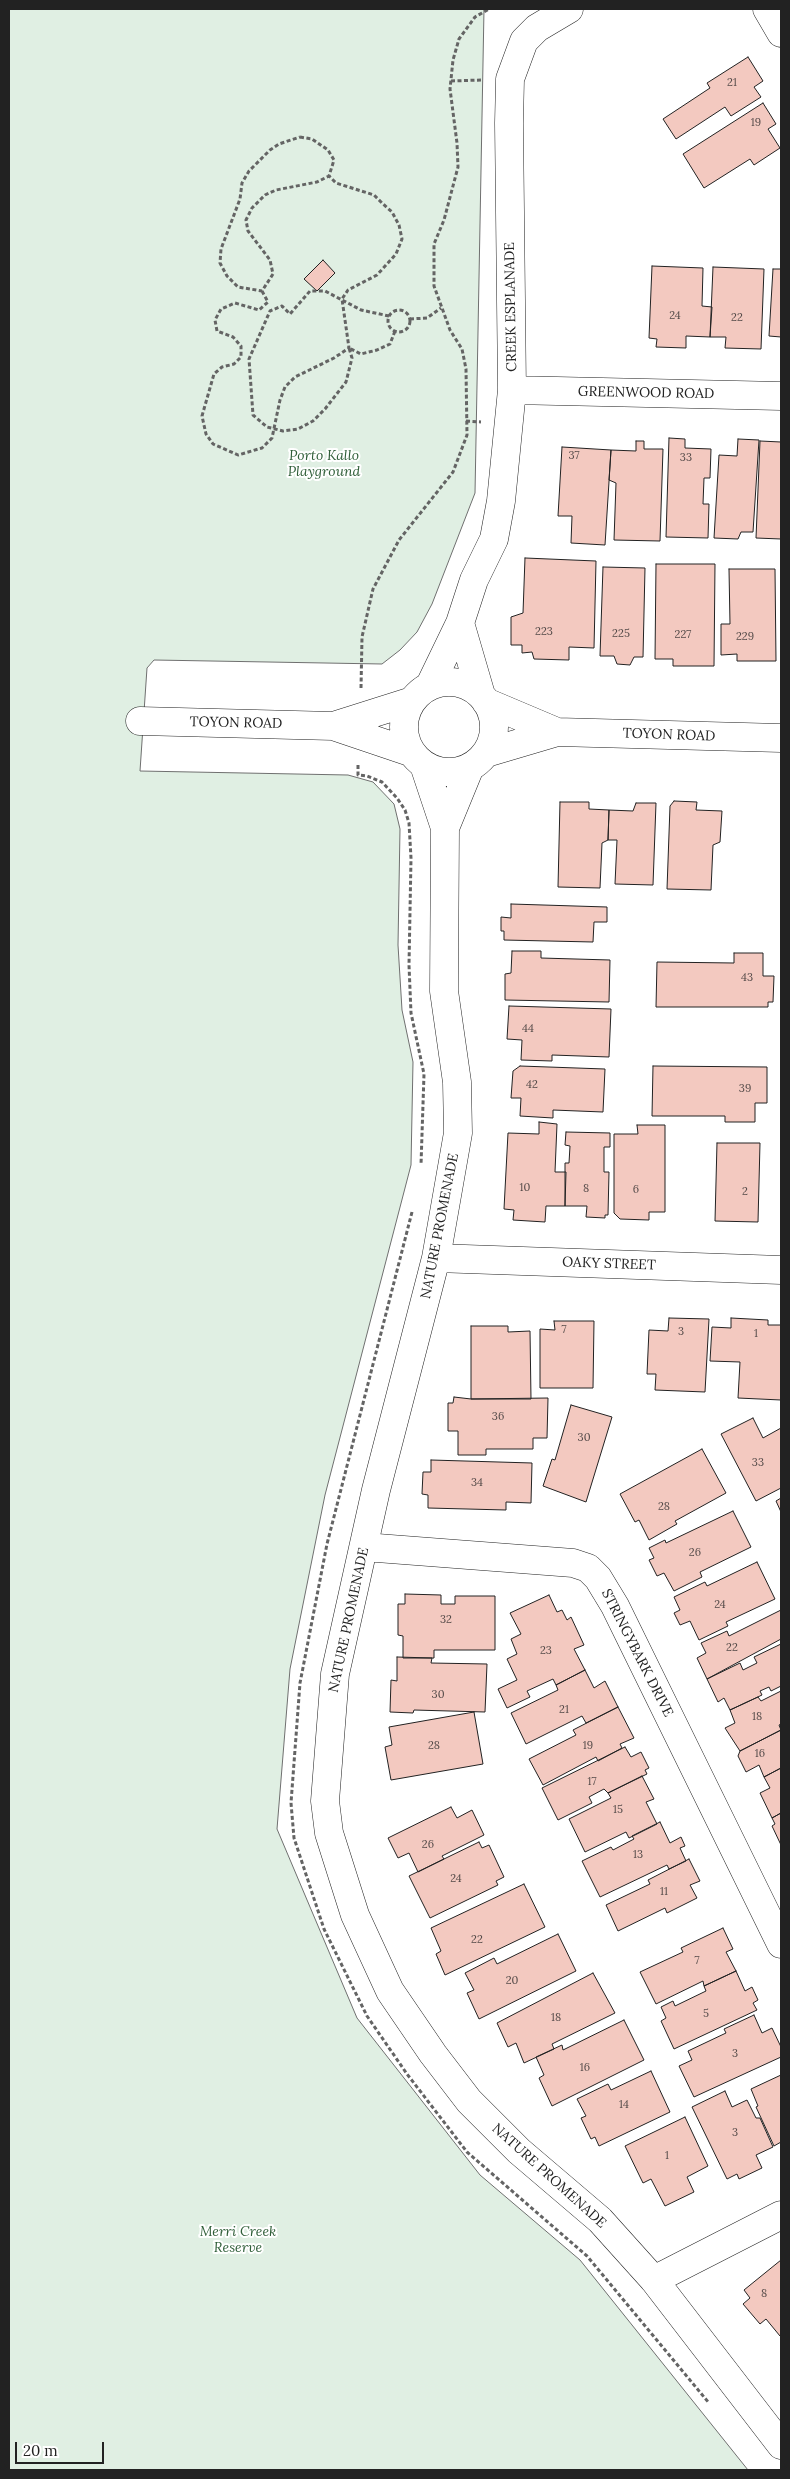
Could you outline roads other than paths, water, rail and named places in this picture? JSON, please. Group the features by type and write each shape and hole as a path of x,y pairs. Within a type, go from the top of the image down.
{"street":[{"name":"CREEK ESPLANADE","path":"421,693 460,624 474,580 494,539 501,501 512,390 510,79 524,41 536,28 569,9"},
{"path":"767,9 781,33"},
{"name":"GREENWOOD ROAD","path":"512,390 781,396"},
{"path":"460,624 484,699 492,714 494,728 492,741 478,760 447,773 417,759 405,739 403,726 406,713 421,693 444,682 457,682 470,687 484,699"},
{"name":"TOYON ROAD","path":"332,726 421,693"},
{"name":"TOYON ROAD","path":"484,699 557,732"},
{"name":"TOYON ROAD","path":"140,721 332,726 359,734 417,759"},
{"name":"TOYON ROAD","path":"478,760 557,732 781,738"},
{"name":"NATURE PROMENADE","path":"417,759 445,828 444,991 457,1082 458,1133 436,1258 376,1490 335,1674 325,1801 329,1833 355,1915 390,1990 433,2054 470,2101 519,2150 600,2220 654,2280 781,2445"},
{"name":"NATURE PROMENADE","path":"445,828 478,760"},
{"name":"OAKY STREET","path":"436,1258 781,1270"},
{"name":"STRINGYBARK DRIVE","path":"364,1547 573,1563 588,1568 598,1578 616,1606 781,1944"},
{"path":"654,2280 781,2215"}],"park label":[{"name":"Porto Kallo Playground","path":"324,464"},
{"name":"Merri Creek Reserve","path":"238,2240"}]}
